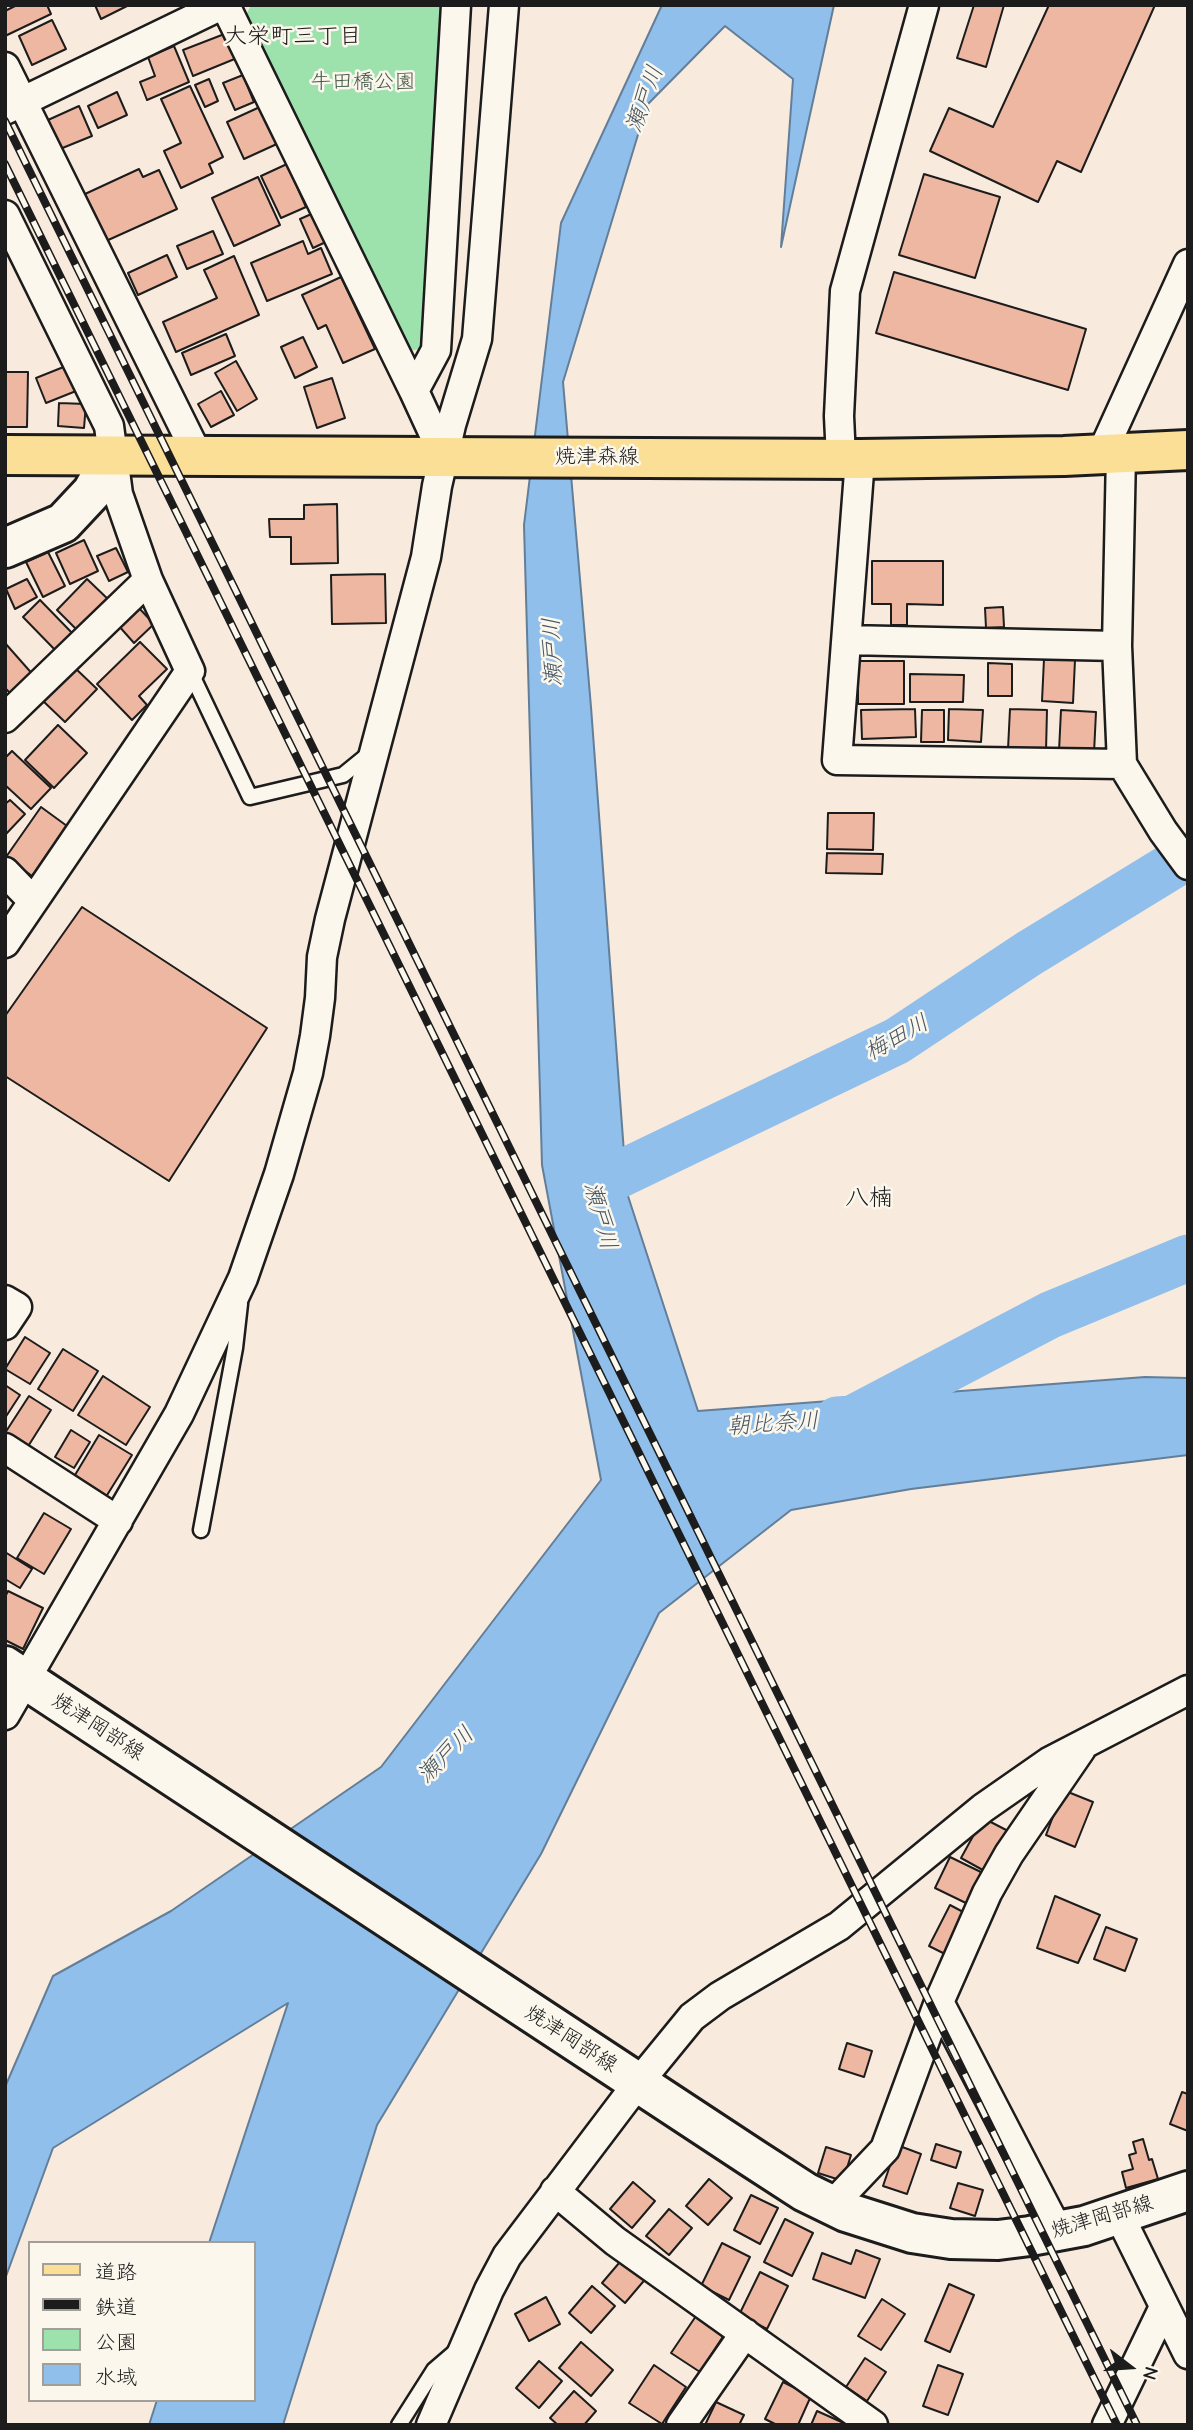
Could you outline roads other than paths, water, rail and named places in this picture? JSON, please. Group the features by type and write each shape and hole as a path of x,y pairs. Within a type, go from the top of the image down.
{"main road":[{"name":"焼津森線","path":"5,454 850,459 1111,455 1188,450"},
{"path":"5,548 63,523 92,492 113,454"},
{"name":"焼津岡部線","path":"22,1682 805,2192 832,2206 878,2224 912,2233 951,2239 998,2240 1058,2231 1119,2215 1188,2191"}],"street":[{"path":"15,107 224,5 414,391 460,456"},
{"path":"414,391 436,350 456,5"},
{"path":"5,1715 179,1414 243,1278 279,1174 308,1073 320,998 322,957 330,919 426,557 460,456 477,339 504,5"},
{"path":"924,5 845,291 839,416 850,459 846,639 837,760 1122,764"},
{"path":"5,67 15,107 197,454"},
{"path":"5,215 109,426 118,494 148,580 190,671 5,943"},
{"path":"1188,264 1111,455 1122,764 1188,866"},
{"path":"5,718 148,580"},
{"path":"846,639 1117,646"},
{"path":"5,872 33,901"},
{"path":"5,1300 17,1307 5,1325"},
{"path":"5,1448 118,1521"},
{"path":"431,2425 489,2290 507,2256 633,2080 692,2017 705,2006 839,1926 983,1808 1049,1762 1188,1690"},
{"path":"832,2206 885,2149 939,2002 987,1893 1052,1789 1087,1741"},
{"path":"939,2002 1058,2231"},
{"path":"555,2191 615,2241 873,2425"},
{"path":"1119,2215 1188,2354"},
{"path":"1107,2425 1164,2307"},
{"path":"681,2425 745,2333"}],"lane":[{"path":"190,671 250,797 343,775 377,748"},
{"path":"201,1530 235,1348 243,1278"},
{"path":"399,2425 434,2370 467,2342"}],"water":[{"name":"瀬戸川","path":"662,5 834,5 781,247 793,79 725,26 647,105 563,382 591,707 627,1193 698,1411 1145,1377 1188,1378 1188,1455 911,1489 791,1510 659,1613 541,1854 377,2125 283,2425 149,2425 156,2402 256,2402 256,2241 210,2241 288,2003 53,2148 5,2279 5,2087 53,1976 171,1911 381,1767 601,1480 542,1165 524,525 561,223"}],"waterway":[{"name":"梅田川","path":"589,1189 897,1041 1028,954 1188,856"},
{"name":"朝比奈川","path":"837,1420 852,1419 1050,1315 1188,1258"}],"railway":[{"path":"5,121 1137,2425"},
{"path":"5,164 1117,2425"}],"district":[{"name":"大栄町三丁目","path":"293,36"},
{"name":"八楠","path":"869,1198"}],"park label":[{"name":"牛田橋公園","path":"363,82"}]}
